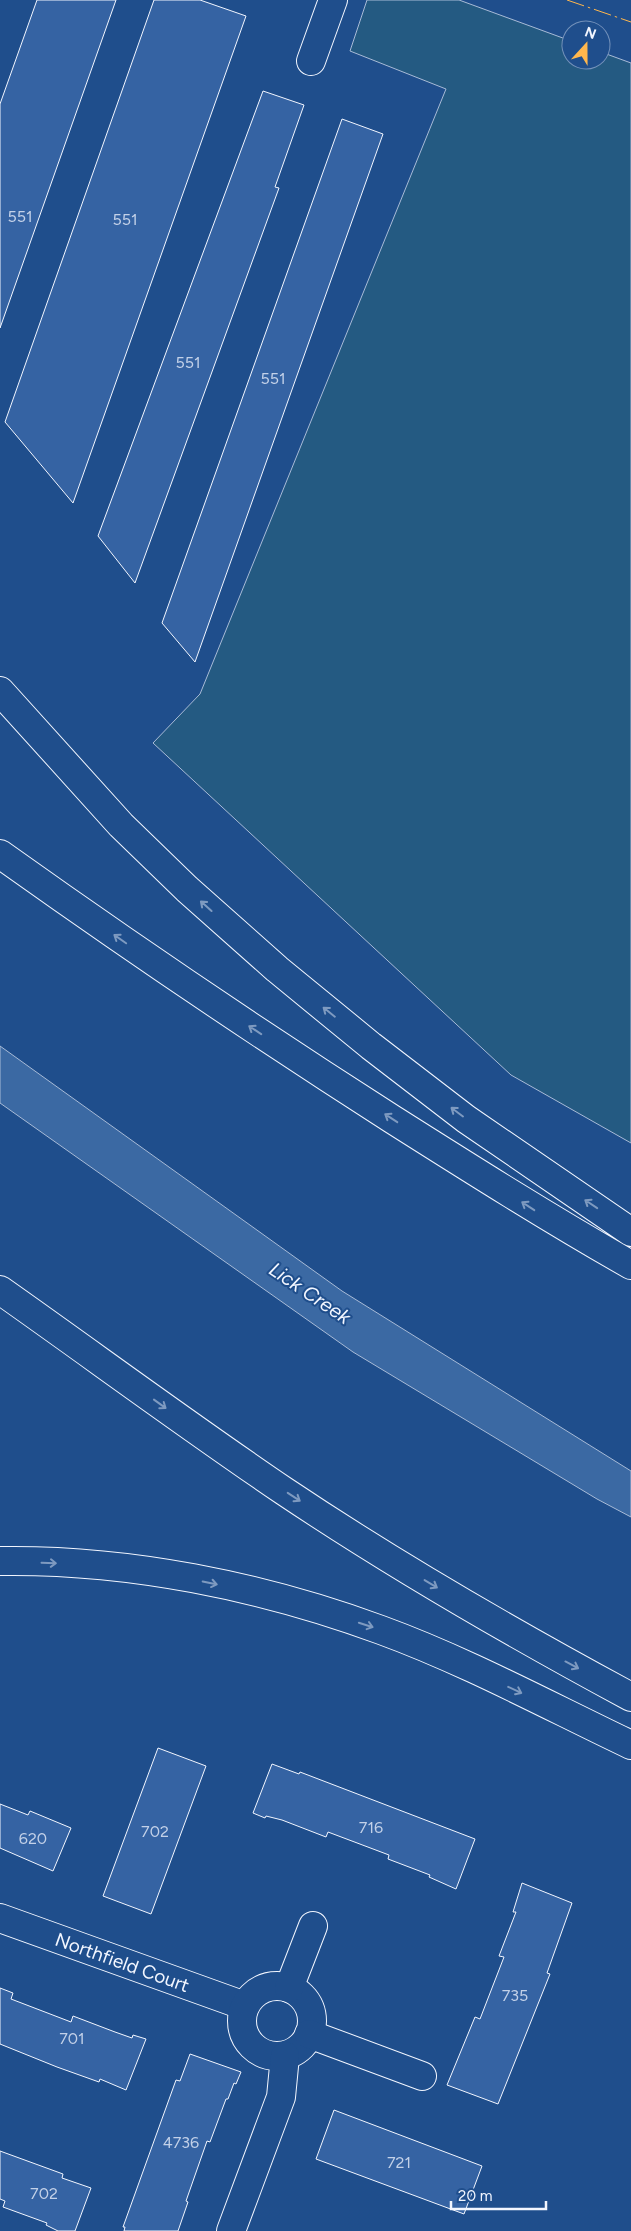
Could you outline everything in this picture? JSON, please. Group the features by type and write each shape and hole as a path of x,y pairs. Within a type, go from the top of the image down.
{"main road":[{"path":"311,61 333,0"},
{"path":"0,691 121,825 187,889 277,969 371,1046 466,1118 631,1232"},
{"path":"0,854 140,953 275,1043 552,1221 631,1265"},
{"path":"0,1272 121,1376"},
{"path":"0,1290 214,1444 359,1539 505,1628 631,1697"},
{"path":"0,1561 93,1564 181,1576 310,1607 380,1630 421,1646 631,1745"},
{"name":"Northfield Court","path":"0,1918 245,2006"},
{"path":"289,1988 313,1926"},
{"path":"272,1986 289,1988 301,1996 309,2007 312,2020 309,2034 300,2048 285,2056 267,2055 259,2052 246,2040 242,2023 245,2006 256,1993 263,1989 272,1986"},
{"path":"309,2034 422,2076"},
{"path":"231,2231 281,2097 285,2056"}],"shaded area":[{"path":"367,0 459,0 561,37 561,70 611,70 611,56 631,63 631,1143 511,1075 153,743 200,694 446,89 350,51"}],"water":[{"name":"Lick Creek","path":"0,1046 342,1291 631,1471 631,1517 597,1499 353,1352 0,1103"}],"building":[{"path":"37,0 116,0 0,328 0,104"},
{"path":"154,0 200,0 246,16 73,503 5,422"},
{"path":"263,91 304,105 275,187 279,188 135,583 98,536"},
{"path":"342,119 383,134 195,662 162,623"},
{"path":"158,1748 206,1766 151,1914 103,1896"},
{"path":"272,1764 299,1774 300,1772 475,1839 456,1889 429,1877 430,1875 388,1859 389,1855 328,1832 326,1837 282,1820 266,1816 265,1818 253,1813"},
{"path":"0,1804 28,1815 30,1811 71,1828 53,1871 0,1848"},
{"path":"522,1883 572,1903 547,1973 550,1974 498,2104 447,2085 475,2017 480,2019 504,1957 499,1956 516,1912 513,1912"},
{"path":"0,1988 13,1993 11,1999 71,2022 73,2016 132,2038 133,2035 146,2039 126,2090 100,2079 99,2082 57,2067 0,2044"},
{"path":"190,2054 241,2072 236,2084 234,2083 228,2099 226,2099 210,2142 207,2141 186,2201 188,2202 178,2231 124,2231 125,2227 123,2227 176,2080 180,2081"},
{"path":"334,2110 482,2166 464,2214 316,2159"},
{"path":"0,2151 63,2174 62,2178 91,2188 75,2231 58,2231 46,2225 47,2223 3,2207 5,2201 0,2199"}],"power":[{"path":"567,0 631,22"}]}
